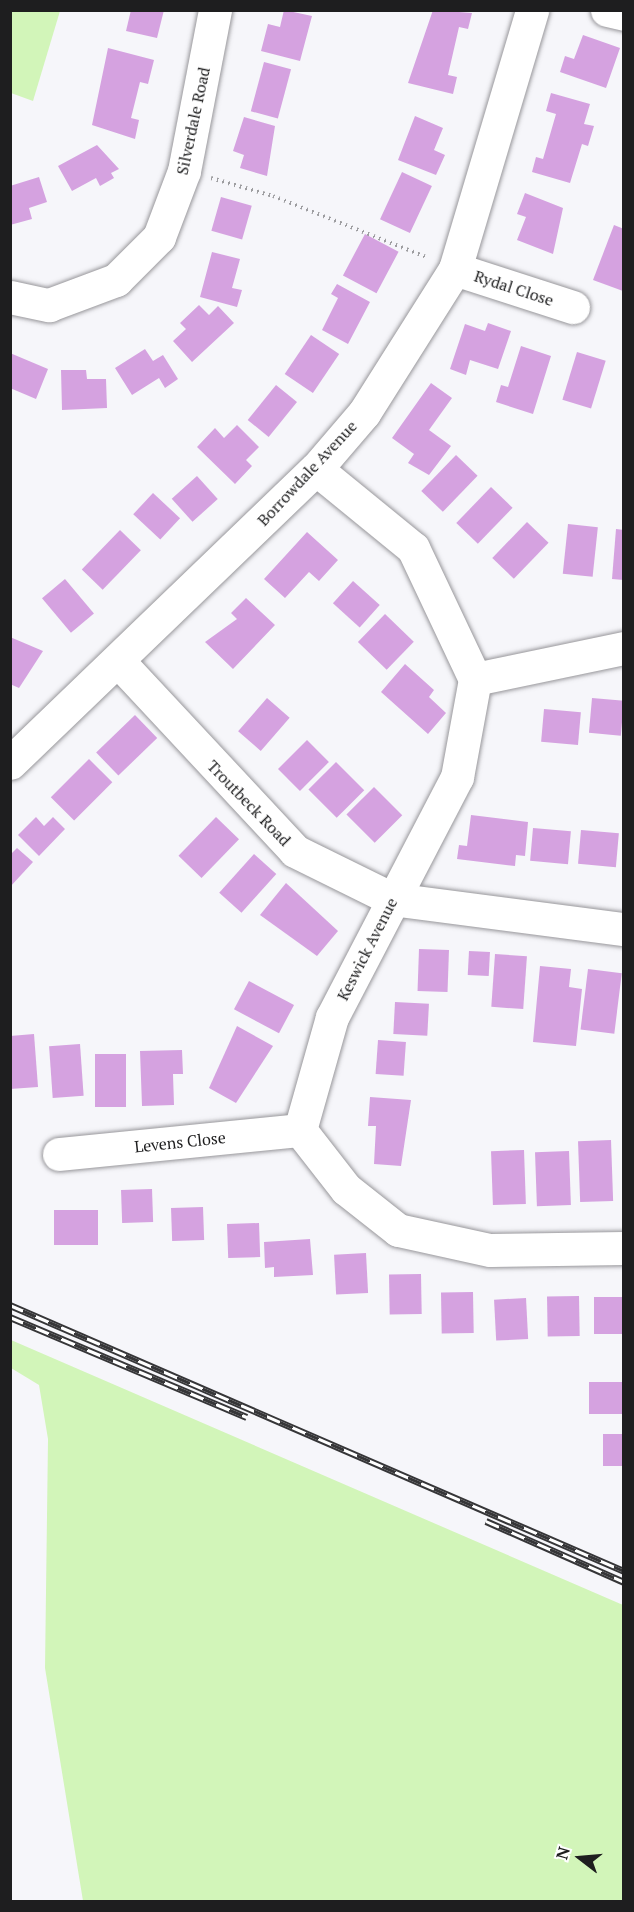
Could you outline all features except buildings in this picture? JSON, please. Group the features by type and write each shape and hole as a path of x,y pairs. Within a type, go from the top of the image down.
{"street":[{"name":"Silverdale Road","path":"10,297 49,305 116,280 159,237 184,171 215,10"},
{"name":"Borrowdale Avenue","path":"16,750 119,662 316,469 364,413 455,269 532,10"},
{"path":"607,10 624,14"},
{"name":"Rydal Close","path":"455,269 573,307"},
{"path":"316,469 413,548 475,679 624,648"},
{"name":"Troutbeck Road","path":"119,662 295,851 392,899 624,929"},
{"name":"Keswick Avenue","path":"300,1130 332,1017 457,777 475,679"},
{"path":"300,1130 346,1189 398,1230 490,1250 624,1248"},
{"name":"Levens Close","path":"59,1154 300,1130"}],"path":[{"path":"184,171 273,196 455,269"}],"green space":[{"path":"11,10 60,11 33,101 11,93"},
{"path":"11,1340 623,1605 623,1901 83,1901 45,1668 48,1439 39,1385 11,1368"}],"railway":[{"path":"10,1305 624,1571"},
{"path":"10,1317 247,1417"},
{"path":"486,1521 624,1582"}]}
